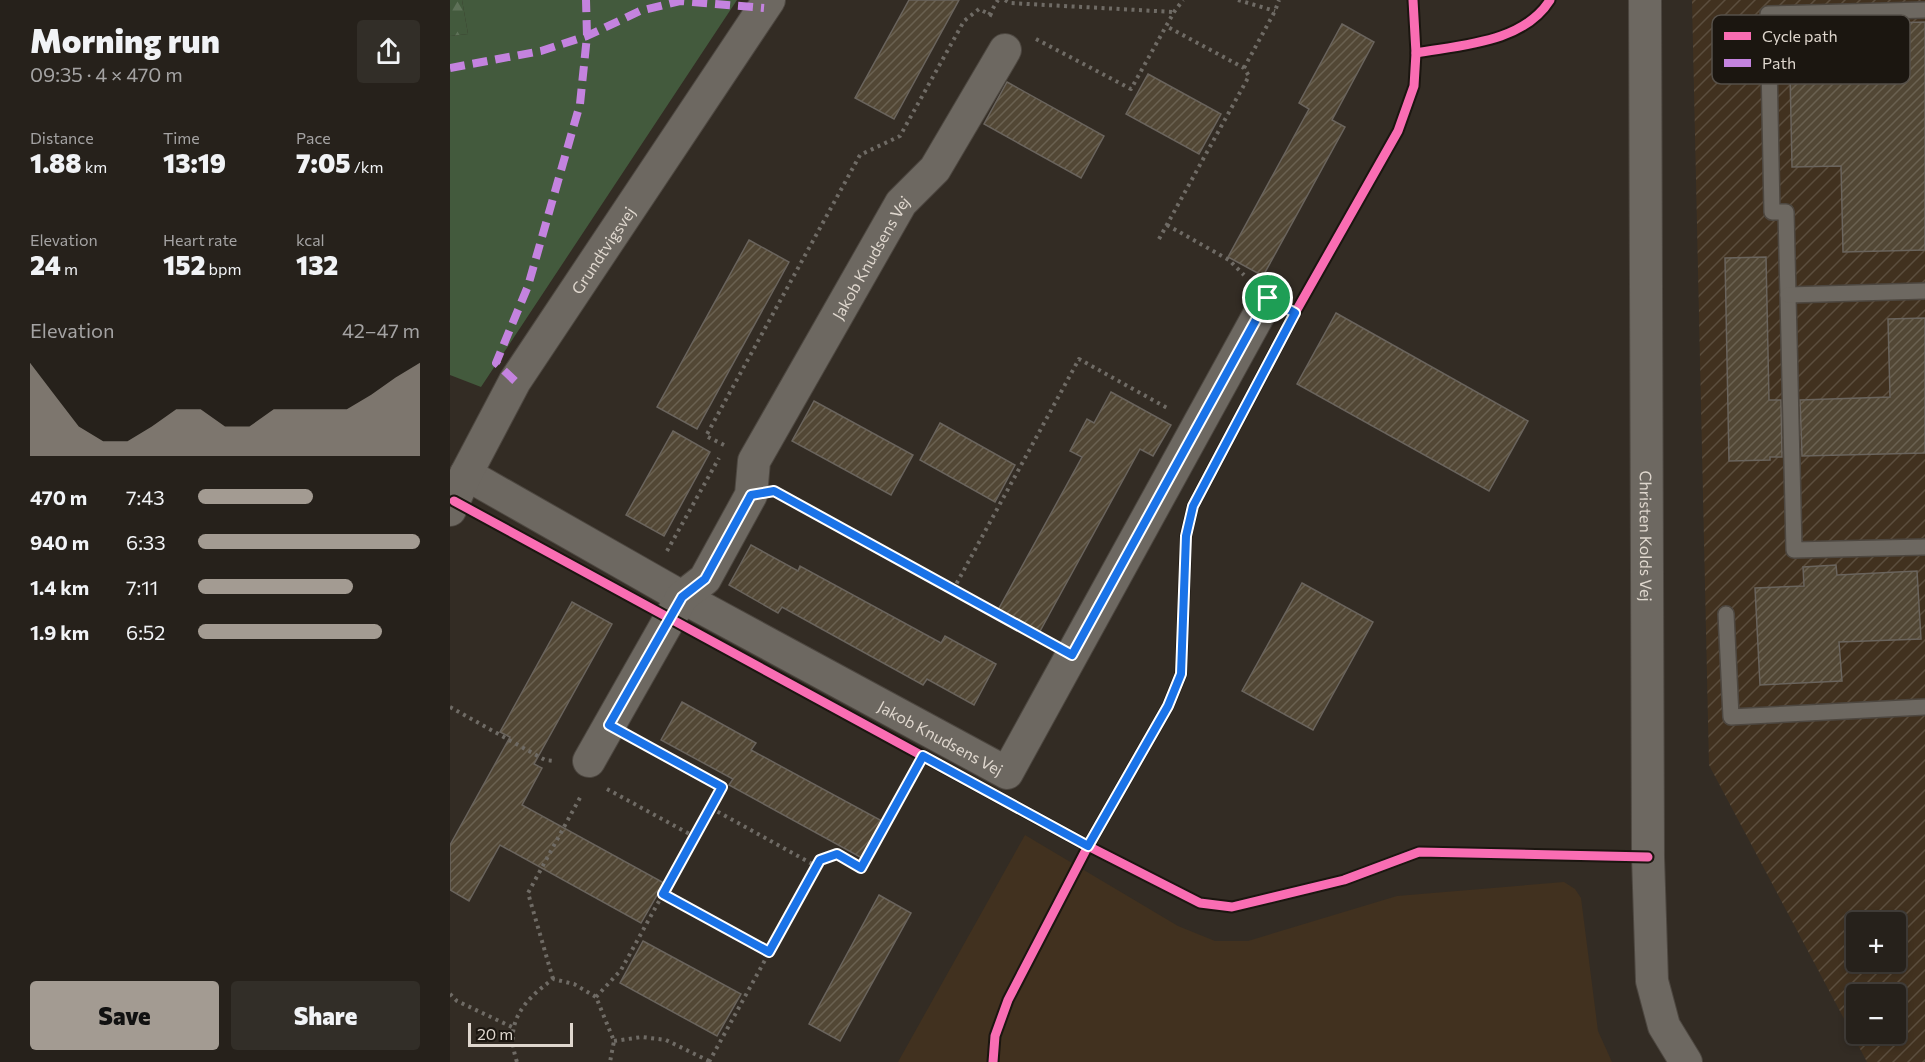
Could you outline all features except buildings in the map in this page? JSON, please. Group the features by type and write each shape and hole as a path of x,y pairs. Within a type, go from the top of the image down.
{"street":[{"name":"Grundtvigsvej","path":"450,510 466,474 515,381 769,0"},
{"name":"Christen Kolds Vej","path":"1645,0 1648,857 1652,981 1664,1026 1686,1062"},
{"name":"Jakob Knudsens Vej","path":"584,775 609,725 682,597 705,579 751,495 754,461 901,203 935,169 1005,50"},
{"name":"Jakob Knudsens Vej","path":"466,474 682,597 1006,773 1268,298"}],"lane":[{"path":"1767,15 1925,10"},
{"path":"1769,84 1772,212 1786,212 1794,550 1925,547"},
{"path":"1788,295 1925,291"},
{"path":"1726,614 1731,717 1925,707"}],"path":[{"path":"989,15 998,0"},
{"path":"1005,0 1010,3 1174,12"},
{"path":"1238,0 1275,11"},
{"path":"1244,68 1279,0"},
{"path":"1159,239 1249,76 1244,68 1166,26"},
{"path":"1167,225 1229,260 1268,298"},
{"path":"953,590 1079,359 1199,425"},
{"path":"751,495 774,491 1072,655"},
{"path":"450,707 545,760 553,760 584,775 695,837"},
{"path":"596,997 621,970 722,787 609,725"},
{"path":"614,1041 642,1037 666,1040 709,1062 820,860 837,854 861,868 927,759 913,751"},
{"path":"553,979 528,893 584,775"},
{"path":"711,808 816,866"},
{"path":"663,894 769,952"},
{"path":"553,979 574,984 596,997 614,1041 610,1062"},
{"path":"516,1062 512,1047 512,1027 533,994 553,979"},
{"path":"450,994 457,1001 512,1027"}],"shaded area":[{"path":"1692,0 1925,0 1925,1062 1867,1062 1857,1044 1906,1044 1906,984 1846,984 1846,1023 1709,765"},
{"path":"1025,835 1178,926 1215,941 1248,941 1397,896 1564,882 1575,889 1581,898 1598,1031 1612,1062 898,1062"}],"green space":[{"path":"450,0 462,0 468,34 450,36"},
{"path":"462,0 737,0 481,387 450,375 450,36 468,34"}],"marked path":[{"path":"515,381 496,363 528,286 580,104 587,36 586,0"},
{"path":"450,68 541,51 587,36 640,11 680,1 764,8"}],"cycle path":[{"path":"993,1062 995,1036 1008,1000 1088,846 1168,706 1181,674 1186,535 1193,506 1295,313 1398,131 1414,86 1416,53 1413,0"},
{"path":"1416,53 1471,44 1508,34 1538,14 1550,0"},
{"path":"454,501 1088,846 1200,903 1232,907 1344,880 1419,852 1648,857"}],"route":[{"path":"1268,298 1295,313 1193,506 1186,536 1181,674 1168,706 1088,846 923,756 861,868 837,854 820,860 769,952 663,894 722,787 609,725 682,597 705,579 751,495 774,491 1072,655 1268,298"}]}
